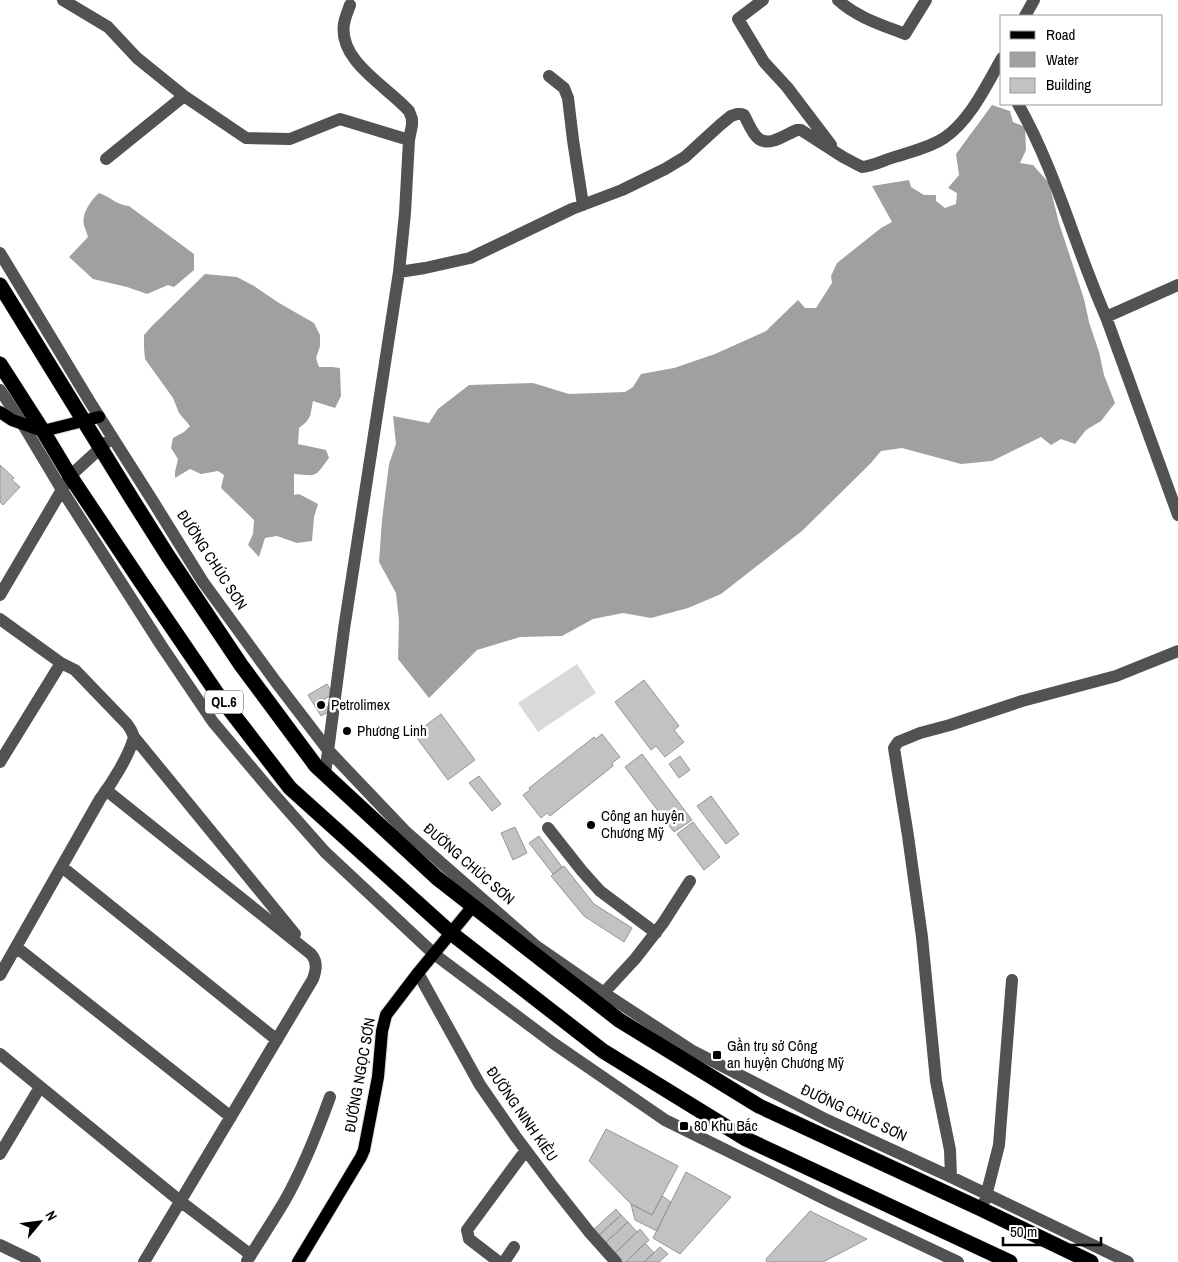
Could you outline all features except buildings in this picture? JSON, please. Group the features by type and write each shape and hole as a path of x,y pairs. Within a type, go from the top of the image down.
{"highway":[{"name":"ĐƯỜNG CHÚC SƠN","path":"0,285 168,556 241,665 316,766 437,878 600,997 619,1020 759,1106 1091,1262"},
{"name":"QL.6","path":"0,364 70,476 135,574 216,692 290,788 451,933 603,1050 746,1139 1010,1262"}],"main road":[{"path":"0,412 12,420 43,431 99,417"},
{"name":"ĐƯỜNG NGỌC SƠN","path":"298,1262 361,1157 378,1077 386,1015 473,906"}],"street":[{"path":"763,0 738,20 764,62 787,86 837,153"},
{"path":"838,0 862,17 905,34 926,0"},
{"path":"1026,15 1034,0"},
{"path":"66,1 108,27 137,58 184,96 246,138 290,139 340,119 408,140"},
{"path":"325,774 344,629 399,272 405,213 408,140 412,125 412,117 409,111 353,58 344,38 344,24 350,5"},
{"path":"399,272 470,258 572,209 635,184 678,161 720,125 737,114 744,115 757,137 762,141 771,141 801,130 856,165 863,167 925,147 951,133 965,118 984,90 998,74"},
{"path":"549,76 564,88 568,98 583,205"},
{"path":"106,159 184,96"},
{"path":"1019,105 1048,165 1178,515"},
{"name":"ĐƯỜNG CHÚC SƠN","path":"0,253 99,417 203,582 328,750 419,844 536,946 600,997 691,1050 826,1120 951,1177 1128,1262"},
{"path":"1106,317 1178,285"},
{"path":"0,390 161,645 213,722 325,852 434,954 553,1043 665,1120 958,1262"},
{"path":"0,595 70,476 112,437"},
{"path":"0,619 61,663 74,670 126,724 134,737 315,960 316,966 313,979 144,1262"},
{"path":"951,1177 950,1150 936,1081 922,937 894,748 898,742 920,733 1022,701 1116,676 1178,651"},
{"path":"0,762 61,663"},
{"path":"0,974 130,749 134,737"},
{"path":"106,790 311,954"},
{"path":"548,828 600,891 656,932"},
{"path":"62,867 277,1040"},
{"path":"600,997 635,960 690,881"},
{"path":"16,947 231,1116"},
{"name":"ĐƯỜNG NINH KIỀU","path":"418,973 480,1085 526,1150 590,1233 616,1262"},
{"path":"982,1210 999,1145 1012,980"},
{"path":"0,1054 249,1258 284,1202 316,1134 330,1097"},
{"path":"0,1154 40,1087"},
{"path":"499,1262 469,1239 467,1230 526,1150"},
{"path":"0,1245 35,1262"},
{"path":"504,1262 514,1247"}],"shaded area":[{"path":"577,664 596,693 538,732 518,703"}],"water":[{"path":"992,105 1010,111 1013,122 1025,127 1026,150 1020,163 1033,165 1049,183 1059,223 1084,299 1104,375 1115,403 1101,421 1086,430 1075,444 1061,439 1051,445 1041,437 992,461 961,464 902,448 881,451 802,531 721,594 688,608 651,618 623,613 593,619 562,636 520,637 477,650 429,698 398,659 399,621 396,593 379,562 389,464 396,444 393,416 429,423 438,409 469,385 533,383 569,394 625,392 633,387 641,374 674,368 715,354 766,331 798,300 805,308 816,308 832,283 831,276 837,263 881,228 892,222 872,186 909,180 911,187 924,195 936,195 936,201 945,208 956,204 957,193 948,188 959,175 956,154"},
{"path":"99,193 129,206 194,254 194,270 174,287 168,285 147,294 93,279 69,257 88,237 83,221 85,212"},
{"path":"205,274 237,277 314,323 320,335 320,346 316,358 319,367 340,368 341,396 335,408 313,401 308,419 299,428 298,444 326,450 329,458 315,474 294,474 294,495 299,494 318,504 314,517 312,541 297,543 277,536 265,538 259,557 248,545 253,534 254,520 221,488 224,475 218,471 201,474 190,469 175,478 178,459 171,448 173,438 190,426 179,413 173,398 145,359 144,335"}],"place":[{"name":"Petrolimex","path":"321,705"},
{"name":"Phương Linh","path":"347,731"},
{"name":"Công an huyện Chương Mỹ","path":"591,825"},
{"name":"Gần trụ sở Công an huyện Chương Mỹ","path":"717,1055"},
{"name":"80 Khu Bắc","path":"684,1126"}]}
